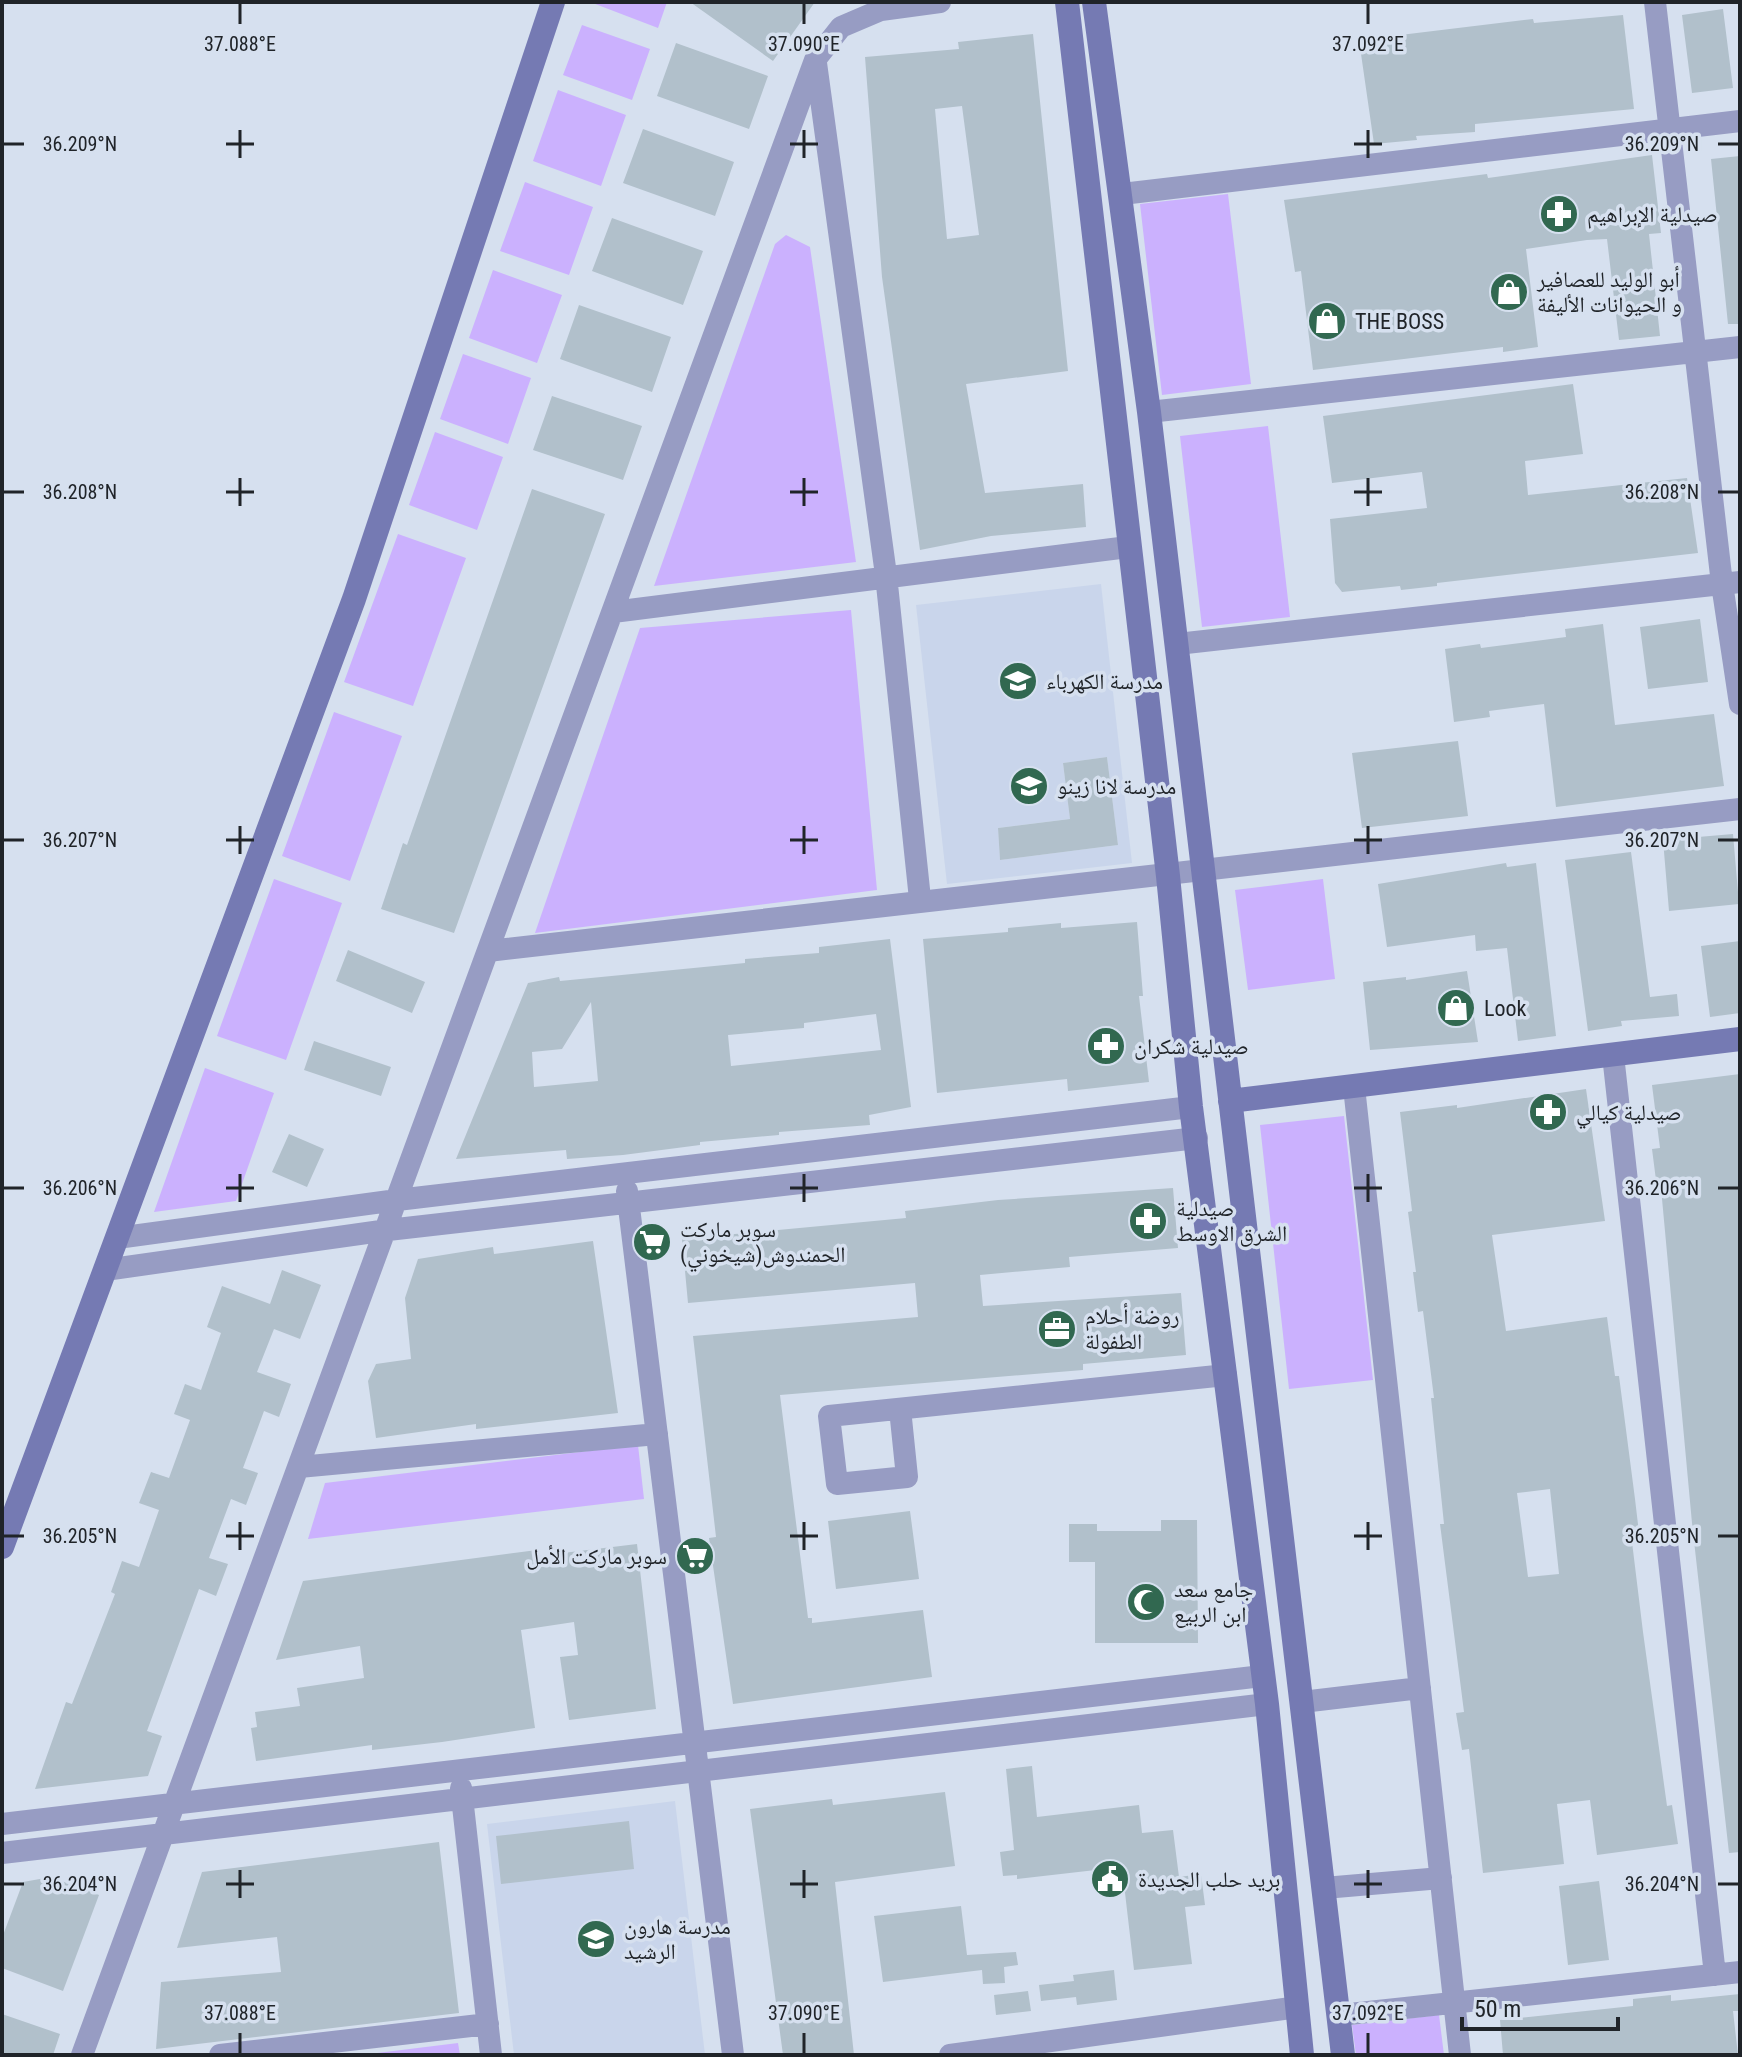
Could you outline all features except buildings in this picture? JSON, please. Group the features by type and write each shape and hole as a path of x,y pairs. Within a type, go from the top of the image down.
{"street":[{"path":"2,1547 354,599 553,2"},
{"path":"82,2055 388,1230 815,60 841,27 881,10 940,2"},
{"path":"1067,2 1168,876 1191,1107 1267,1704 1302,2055"},
{"path":"1094,2 1149,412 1343,2055"},
{"path":"1655,2 1695,352 1731,583 1740,704"},
{"path":"815,60 886,575 920,899"},
{"path":"1122,194 1740,121"},
{"path":"1149,412 1740,347"},
{"path":"613,612 886,575 1128,547"},
{"path":"1177,644 1731,583"},
{"path":"488,951 920,899 1168,876 1740,809"},
{"path":"1230,1101 1740,1039"},
{"path":"1613,1055 1715,1975"},
{"path":"1354,1087 1460,2055"},
{"path":"117,1238 397,1200 1191,1107"},
{"path":"105,1270 388,1230 1197,1138"},
{"path":"625,1173 733,2055"},
{"path":"900,1409 907,1477 837,1484 829,1416 1226,1375"},
{"path":"299,1467 657,1434"},
{"path":"2,1824 1262,1676"},
{"path":"1302,1702 1420,1688"},
{"path":"2,1853 1267,1704"},
{"path":"459,1770 491,2055"},
{"path":"1324,1888 1441,1878"},
{"path":"1340,2015 1740,1972"},
{"path":"950,2055 1298,2007"},
{"path":"220,2055 488,2024"}],"shaded area":[{"path":"590,2 667,2 658,28"},
{"path":"582,25 650,49 632,100 563,75"},
{"path":"558,90 626,115 601,186 533,161"},
{"path":"525,182 593,207 569,275 500,251"},
{"path":"1228,194 1251,384 1162,395 1140,204"},
{"path":"786,235 810,247 856,562 654,586 775,244"},
{"path":"493,270 562,295 537,363 469,338"},
{"path":"463,354 531,378 508,444 440,419"},
{"path":"1268,426 1290,617 1202,627 1180,436"},
{"path":"435,432 503,457 477,530 409,505"},
{"path":"398,534 466,558 413,706 344,682"},
{"name":"مدرسة الكهرباء","path":"1101,584 1132,863 947,884 916,605","holes":["1107,757 1118,845 1000,860 998,828 1070,819 1063,763"]},
{"path":"851,610 877,890 535,933 640,628"},
{"path":"334,712 402,736 350,881 282,856"},
{"path":"274,879 342,903 286,1060 217,1036"},
{"path":"1323,879 1335,979 1248,990 1235,890"},
{"path":"205,1068 274,1093 236,1201 154,1212"},
{"path":"1344,1116 1373,1380 1289,1389 1260,1125"},
{"path":"638,1445 644,1499 308,1539 325,1483"},
{"name":"مدرسة هارون الرشيد","path":"675,1801 705,2055 514,2055 487,1824"},
{"path":"1439,2015 1444,2055 1356,2055 1352,2025"},
{"path":"458,2043 460,2055 361,2055"}],"place":[{"name":"صيدلية الإبراهيم","path":"1559,214"},
{"name":"أبو الوليد للعصافير و الحيوانات الأليفة","path":"1509,292"},
{"name":"THE BOSS","path":"1327,321"},
{"name":"مدرسة الكهرباء","path":"1018,681"},
{"name":"مدرسة لانا زينو","path":"1029,786"},
{"name":"Look","path":"1456,1008"},
{"name":"صيدلية شكران","path":"1106,1046"},
{"name":"صيدلية كيالي","path":"1548,1112"},
{"name":"صيدلية الشرق الاوسط","path":"1148,1221"},
{"name":"سوبر ماركت الحمندوش(شيخوني)","path":"652,1242"},
{"name":"روضة أحلام الطفولة","path":"1057,1329"},
{"name":"سوبر ماركت الأمل","path":"695,1556"},
{"name":"جامع سعد ابن الربيع","path":"1146,1602"},
{"name":"بريد حلب الجديدة","path":"1110,1879"},
{"name":"مدرسة هارون الرشيد","path":"596,1939"}]}
